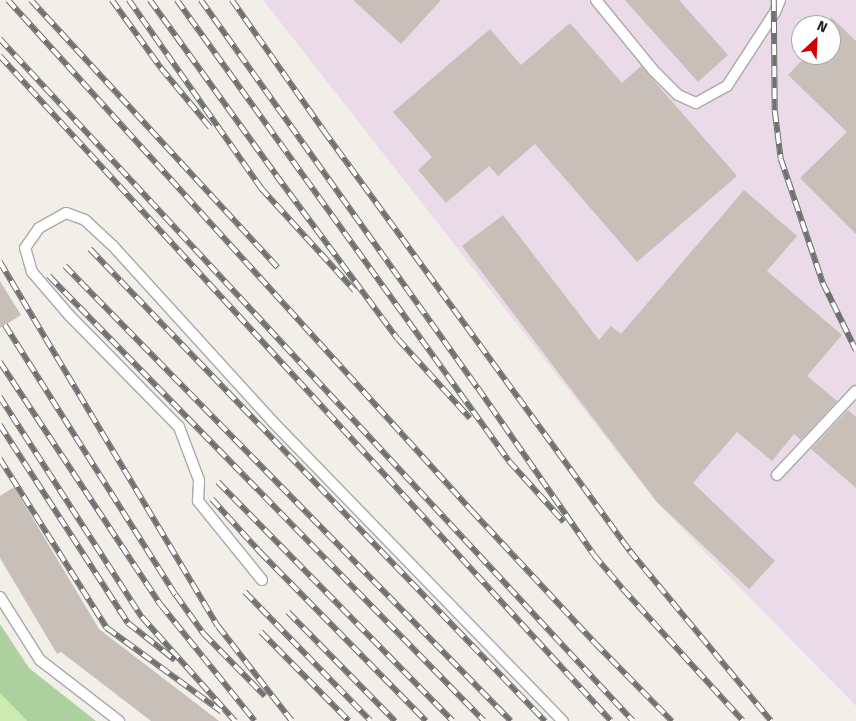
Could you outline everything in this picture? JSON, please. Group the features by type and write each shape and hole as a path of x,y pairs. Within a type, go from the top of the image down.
{"lane":[{"path":"596,0 672,89 678,95 696,103 727,86 776,12 780,0"},
{"path":"262,580 198,501 199,480 179,426 69,315 32,272 25,248 40,228 66,213 85,220 112,246 274,423 490,642 563,721"},
{"path":"777,475 856,391"},
{"path":"0,597 40,660 119,721"}],"shaded area":[{"path":"263,0 856,0 856,706 657,503"}],"green space":[{"path":"0,624 29,668 96,721 27,721 0,693"},
{"path":"0,693 27,721 0,721"}],"building":[{"path":"353,0 441,0 401,44"},
{"path":"625,0 679,0 728,55 698,82"},
{"path":"570,23 622,83 641,66 737,176 637,262 535,144 498,176 489,166 446,203 418,170 432,157 393,112 490,29 521,65"},
{"path":"841,27 856,41 856,234 800,178 847,132 788,75 798,65 841,65"},
{"path":"744,190 797,236 767,271 842,335 807,376 837,401 801,440 794,434 772,461 737,432 693,483 775,561 749,589 657,502 462,246 503,215 599,340 611,326 621,334"},
{"path":"0,281 21,315 0,328"},
{"path":"848,410 856,417 856,488 811,449"},
{"path":"14,487 99,629 219,721 151,721 61,652 57,654 0,558 0,496"}],"railway":[{"path":"8,0 472,511 595,643 672,721"},
{"path":"31,0 278,268"},
{"path":"112,0 161,68 210,127"},
{"path":"129,0 261,188 355,291"},
{"path":"150,0 276,175 398,339 470,418"},
{"path":"177,0 509,461 564,522"},
{"path":"201,0 478,388 594,555 743,721"},
{"path":"232,0 324,131 630,551 771,721"},
{"path":"774,0 775,111 781,159 823,283 856,350"},
{"path":"0,39 633,721"},
{"path":"0,56 611,721"},
{"path":"90,249 545,721"},
{"path":"0,262 218,626 292,721"},
{"path":"65,266 511,721"},
{"path":"49,276 484,721"},
{"path":"5,325 176,595 204,634 265,696"},
{"path":"0,362 161,605 255,721"},
{"path":"0,397 142,617 235,721"},
{"path":"0,425 128,623 175,660"},
{"path":"0,459 107,628 222,712"},
{"path":"218,482 453,721"},
{"path":"212,499 260,552 426,721"},
{"path":"245,592 371,721"},
{"path":"288,612 395,721"},
{"path":"261,632 349,721"}]}
